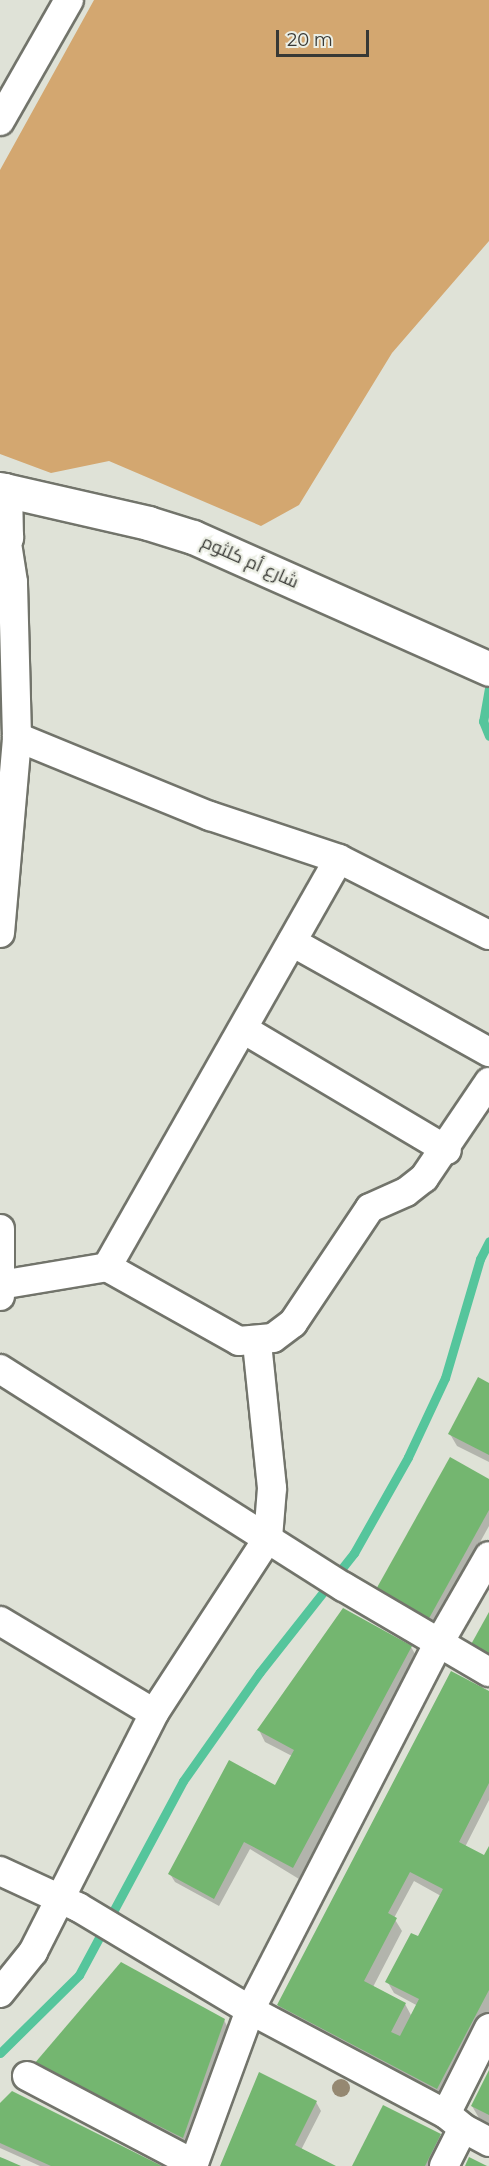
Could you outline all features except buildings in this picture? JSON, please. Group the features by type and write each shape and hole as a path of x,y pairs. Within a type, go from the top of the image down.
{"street":[{"path":"0,121 69,0"},
{"path":"0,933 17,737 12,582 3,539 3,489"},
{"name":"شارع أم كلثوم","path":"3,489 193,537 478,664"},
{"path":"17,737 210,816 339,859 489,935"},
{"path":"107,1267 339,859"},
{"path":"292,942 489,1052"},
{"path":"243,1029 447,1150"},
{"path":"0,1285 107,1267 239,1341 257,1342 273,1338 293,1323 370,1208 406,1192 424,1178 447,1150 489,1082"},
{"path":"0,1229 0,1296"},
{"path":"0,1993 69,1902 154,1713 280,1546 257,1342"},
{"path":"0,1369 344,1587 489,1672"},
{"path":"27,2076 194,2165 250,2010 439,1643 489,1556"},
{"path":"0,1621 154,1713"},
{"path":"0,1871 69,1902 250,2010 489,2142"},
{"path":"444,2166 454,2121 489,2028"}],"shaded area":[{"path":"94,0 489,0 489,241 392,353 299,505 261,526 109,461 51,473 0,454 0,170"}],"waterway":[{"path":"489,688 483,721 489,736"},
{"path":"0,2053 79,1975 183,1781 260,1672 354,1553 408,1457 445,1378 480,1259 489,1241"}]}
